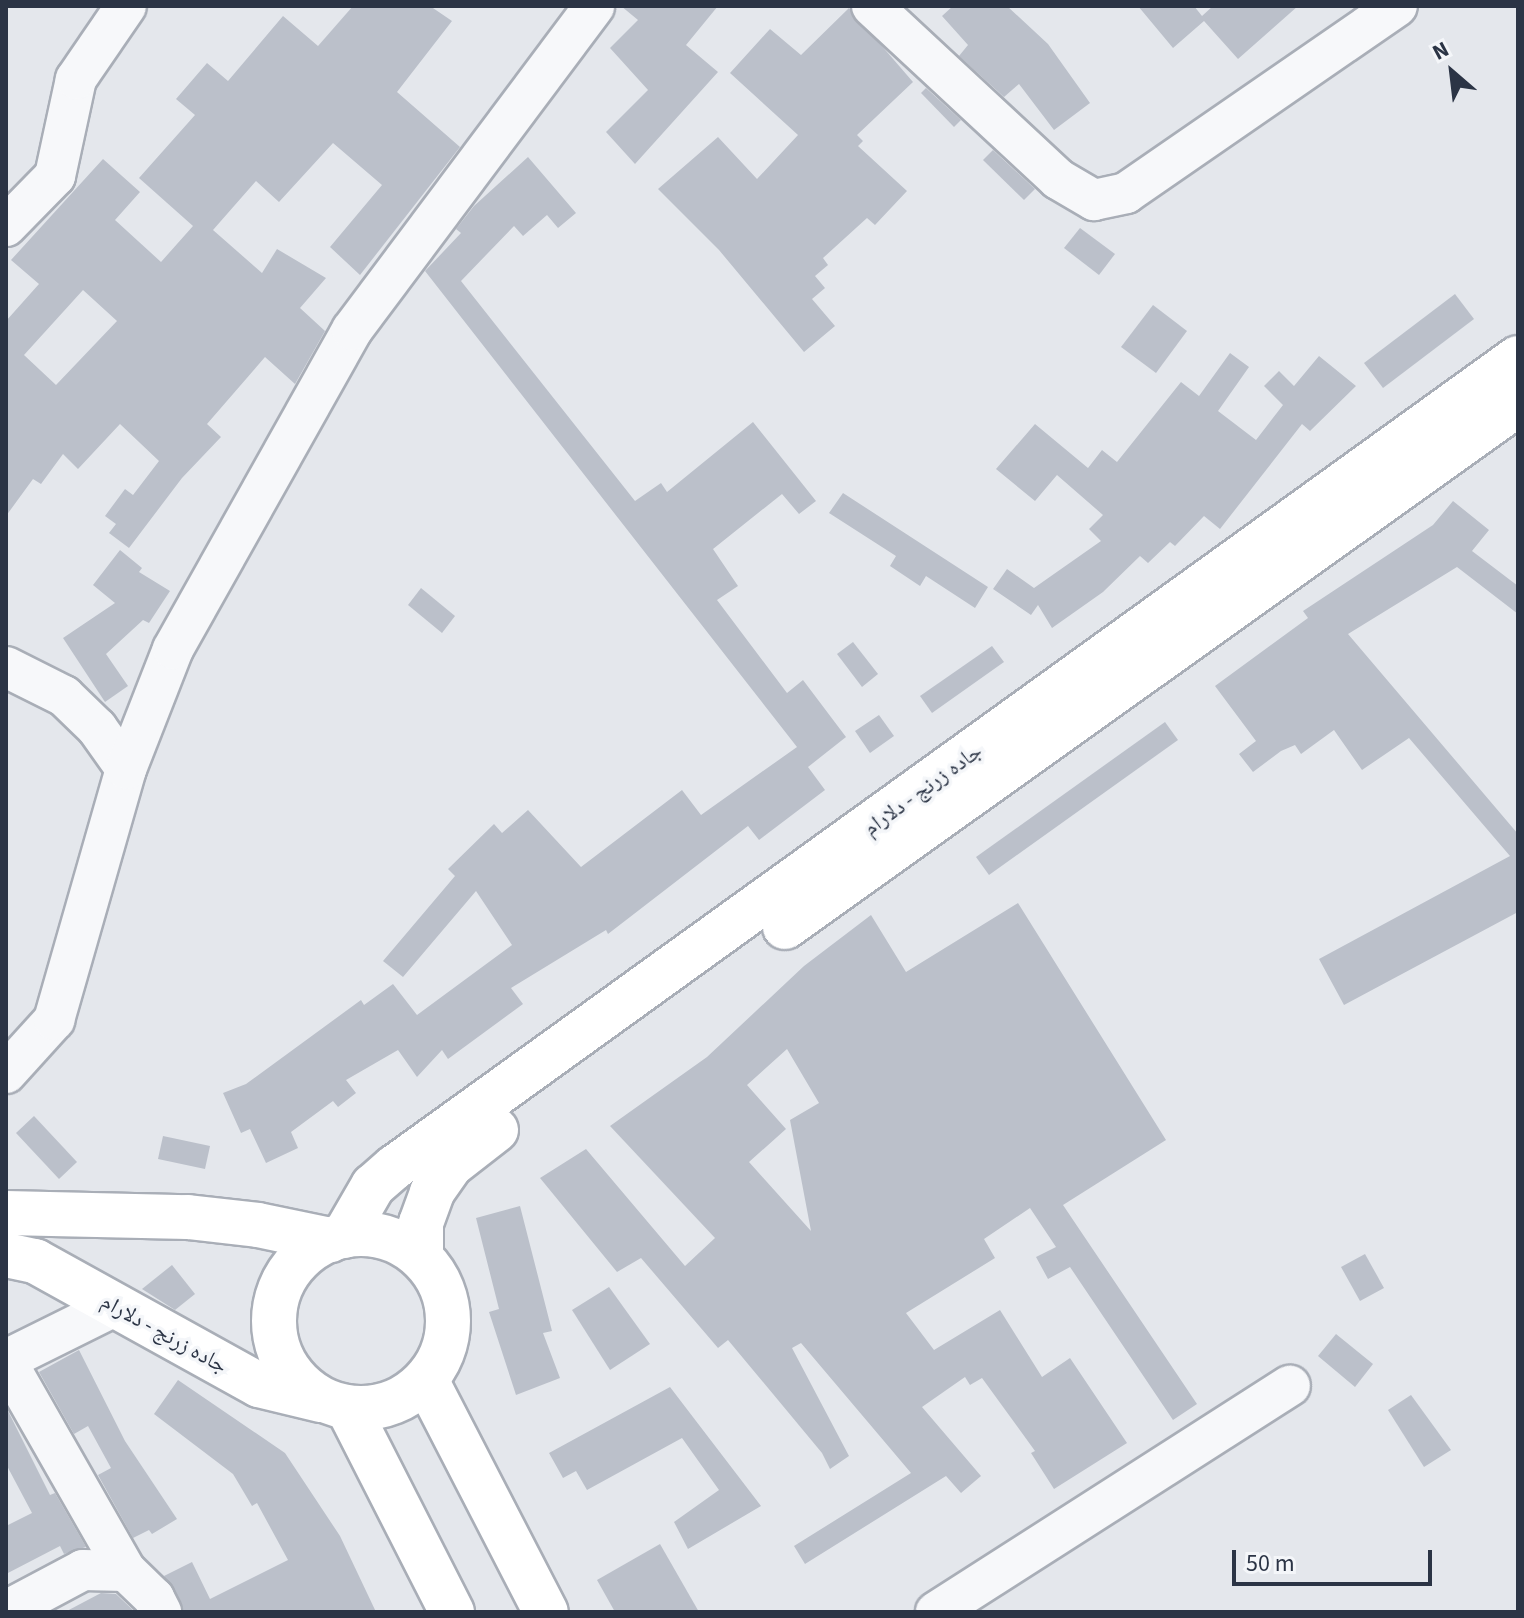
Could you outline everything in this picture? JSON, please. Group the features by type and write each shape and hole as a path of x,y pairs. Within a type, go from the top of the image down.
{"main road":[{"name":"جاده زرنج - دلارام","path":"337,1238 373,1186 395,1167 1518,358"},
{"name":"جاده زرنج - دلارام","path":"421,1257 421,1223 432,1192 451,1165 500,1127 1518,404"},
{"path":"6,1213 188,1217 337,1238 371,1234 398,1242 421,1257 438,1279 447,1304 448,1331 441,1357 426,1380 404,1397 338,1406"},
{"path":"337,1238 307,1252 290,1271 274,1320 288,1369 338,1406 452,1612"},
{"name":"جاده زرنج - دلارام","path":"6,1255 35,1261 113,1307 259,1385 338,1406"},
{"path":"426,1380 546,1612"}],"street":[{"path":"6,226 55,176 76,79 126,6"},
{"path":"6,1073 54,1020 126,769 173,649 352,330 594,6"},
{"path":"872,6 1058,179 1094,200 1126,193 1397,6"},
{"path":"6,667 64,696 126,769"},
{"path":"113,1307 6,1361 126,1571 154,1598 161,1612"},
{"path":"936,1612 1290,1386"},
{"path":"6,1611 83,1570 126,1571"}],"building":[{"path":"353,6 430,6 452,21 397,92 460,147 360,275 330,247 382,185 333,143 279,202 256,181 213,230 262,273 277,249 326,278 300,308 325,331 295,384 265,357 207,424 221,437 182,478 129,548 109,533 116,524 105,516 125,489 133,495 159,461 120,424 78,469 63,454 41,484 33,479 6,516 6,321 39,284 11,260 103,159 140,192 115,220 161,262 193,226 139,178 195,115 176,99 207,63 228,81 283,16 318,46","holes":["83,290 117,321 56,385 24,355"]},
{"path":"621,6 718,6 686,45 718,72 635,164 606,132 648,90 610,48 638,20"},
{"path":"953,6 1007,6 1048,44 1090,103 1054,130 1019,84 1004,97 959,56 968,45 942,16"},
{"path":"1138,6 1194,6 1202,16 1213,6 1298,6 1238,59 1204,21 1173,48"},
{"path":"849,8 913,82 857,135 863,141 858,146 907,191 875,225 867,218 823,258 828,265 815,276 825,288 812,299 835,326 804,352 719,250 658,189 718,137 757,179 798,135 730,73 770,29 801,55"},
{"path":"926,88 961,120 954,127 921,93"},
{"path":"993,150 1035,189 1024,200 983,160"},
{"path":"528,157 576,213 558,228 547,215 523,236 514,226 461,281 635,501 661,483 667,492 753,422 816,501 799,514 782,494 713,549 738,586 717,600 787,693 803,680 846,737 808,767 825,790 759,840 748,826 608,934 606,930 511,988 523,1004 448,1059 442,1050 417,1077 398,1050 346,1080 356,1093 338,1107 333,1101 291,1132 298,1148 266,1163 250,1129 241,1133 223,1093 246,1084 361,1000 364,1005 393,984 417,1015 512,945 476,891 403,977 383,961 455,876 448,869 494,824 502,833 528,810 581,867 682,790 701,815 797,747 425,271 461,233 456,229 474,206"},
{"path":"1080,228 1115,254 1099,275 1064,248"},
{"path":"1455,294 1474,319 1383,388 1364,363"},
{"path":"1153,305 1187,331 1156,373 1121,347"},
{"path":"1230,353 1249,367 1218,411 1256,440 1283,405 1264,386 1279,371 1294,386 1319,356 1356,386 1310,431 1302,424 1220,529 1204,516 1175,546 1170,542 1148,563 1140,556 1103,592 1052,628 1038,605 1031,615 993,589 1007,569 1034,588 1101,541 1089,529 1103,515 1057,475 1035,501 996,469 1035,424 1088,468 1102,450 1117,462 1181,382 1199,396"},
{"path":"843,493 988,587 975,608 926,576 920,586 890,566 896,556 829,513"},
{"path":"1453,501 1489,530 1472,551 1518,586 1518,614 1457,567 1348,634 1518,834 1518,912 1344,1005 1319,959 1510,856 1409,738 1362,770 1334,730 1301,754 1295,745 1281,751 1253,772 1239,754 1256,741 1215,686 1308,618 1303,611 1433,525"},
{"path":"120,550 142,568 139,572 170,591 149,623 143,620 106,654 128,686 105,702 63,638 115,603 93,585"},
{"path":"421,588 455,616 442,633 408,605"},
{"path":"853,642 878,674 862,687 837,654"},
{"path":"992,646 1004,662 932,713 920,696"},
{"path":"879,715 894,736 870,753 855,731"},
{"path":"1165,722 1178,740 989,875 976,857"},
{"path":"1018,903 1166,1140 1063,1205 1197,1404 1173,1420 1070,1267 1048,1279 1036,1257 1056,1247 1030,1208 984,1239 995,1258 906,1313 934,1350 1000,1310 1042,1377 1070,1358 1127,1443 1054,1489 1031,1453 1035,1451 982,1378 970,1385 965,1377 922,1407 981,1476 961,1493 946,1476 805,1564 794,1546 911,1473 801,1343 792,1348 849,1456 830,1469 822,1453 728,1340 718,1348 641,1258 617,1272 540,1178 586,1149 685,1266 715,1238 610,1126 707,1057 804,966 871,915 906,972","holes":["787,1049 819,1103 790,1120 811,1231 749,1162 786,1129 747,1085"]},
{"path":"34,1116 77,1162 59,1179 16,1133"},
{"path":"163,1136 210,1146 205,1169 158,1159"},
{"path":"520,1206 552,1331 543,1333 560,1378 516,1395 489,1312 499,1309 476,1218"},
{"path":"1365,1254 1384,1288 1360,1301 1341,1267"},
{"path":"172,1265 195,1294 175,1310 142,1289"},
{"path":"609,1287 650,1344 610,1370 572,1310"},
{"path":"1336,1334 1373,1364 1355,1387 1318,1356"},
{"path":"79,1350 125,1441 177,1519 152,1534 149,1530 133,1538 98,1475 111,1468 88,1426 74,1434 39,1372"},
{"path":"178,1380 285,1453 340,1536 376,1612 184,1612 164,1576 192,1562 210,1599 288,1560 257,1503 252,1506 233,1474 154,1414"},
{"path":"670,1387 761,1506 688,1549 674,1522 719,1490 682,1438 587,1490 576,1471 563,1478 549,1453"},
{"path":"1411,1395 1451,1450 1424,1467 1388,1410"},
{"path":"6,1407 50,1495 55,1493 86,1547 64,1554 60,1546 6,1574 6,1526 32,1513 6,1464"},
{"path":"660,1544 699,1612 615,1612 597,1580"},
{"path":"101,1593 116,1594 135,1612 65,1612"}]}
